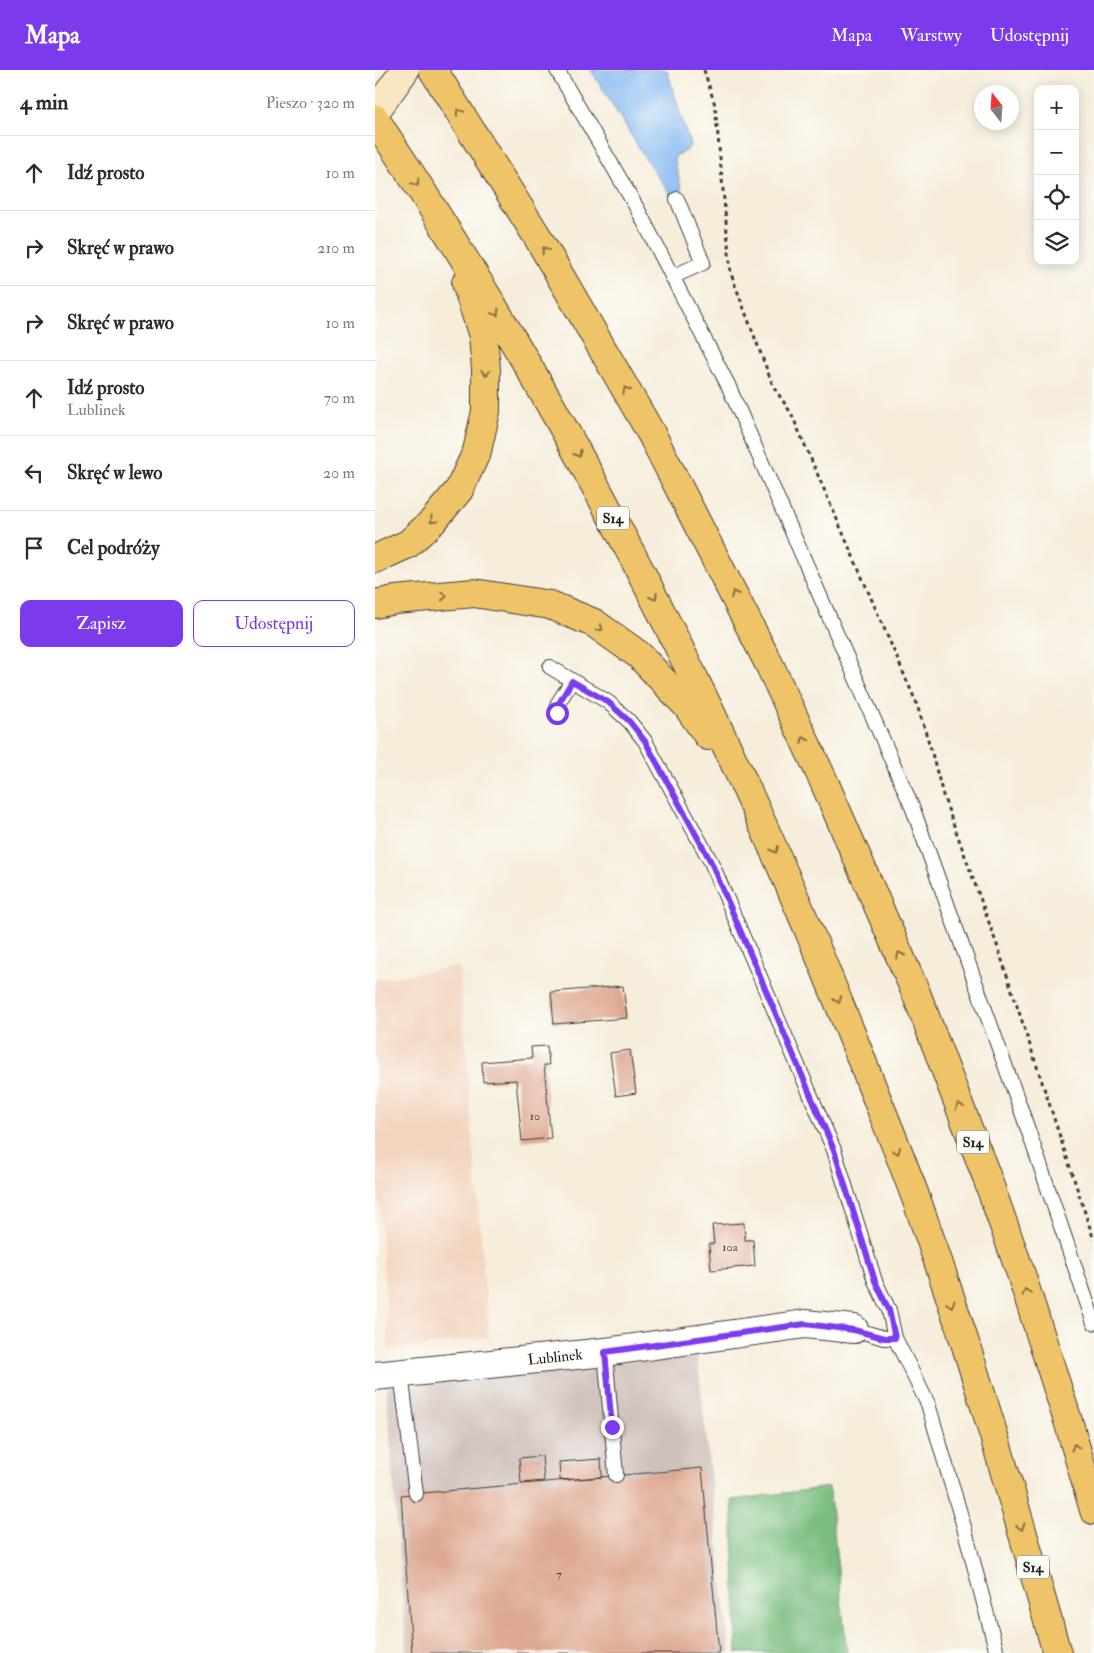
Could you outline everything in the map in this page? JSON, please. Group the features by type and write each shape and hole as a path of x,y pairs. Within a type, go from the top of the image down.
{"highway":[{"name":"S14","path":"435,74 537,236 651,433 770,666 825,784 916,993 986,1175 1039,1330 1094,1510"},
{"name":"S14","path":"375,119 453,241 534,375 608,509 684,655 755,805 822,959 925,1222 1008,1481 1057,1653"},
{"path":"375,559 408,544 433,521 459,490 477,451 486,411 486,369 483,336 453,241"},
{"path":"375,604 395,600 474,593 550,605 594,624 639,655 687,706 755,805"}],"main road":[{"path":"375,112 405,70"}],"street":[{"name":"Lublinek","path":"375,1376 605,1352 805,1324 854,1330"}],"lane":[{"path":"557,70 638,210 728,385 913,809 1027,1127 1094,1323"},
{"path":"673,277 703,263 677,199"},
{"path":"550,667 608,702 640,734 711,862 834,1150 875,1281 889,1310 895,1338 928,1404 964,1527 997,1653"},
{"path":"557,713 559,703 572,681"},
{"path":"854,1330 884,1338 895,1338"},
{"path":"605,1352 616,1476"},
{"path":"401,1373 416,1494"}],"path":[{"path":"704,70 715,105 731,274 773,386 791,413 916,702 943,795 997,945 1094,1240"}],"shaded area":[{"path":"459,966 489,1337 389,1351 375,1143 375,980"},
{"path":"697,1354 730,1653 407,1653 386,1386"}],"green space":[{"path":"829,1487 847,1653 737,1653 732,1500"}],"water":[{"path":"591,70 667,70 690,145 687,150 674,157 682,192 672,197 647,161"}],"building":[{"path":"623,986 627,1018 554,1024 551,992"},
{"path":"547,1046 549,1065 544,1065 551,1138 522,1141 516,1080 483,1082 482,1062 532,1058 531,1047"},
{"path":"630,1050 636,1093 616,1096 610,1053"},
{"path":"744,1223 745,1240 753,1240 755,1266 711,1270 709,1244 714,1244 712,1225"},
{"path":"542,1456 544,1481 521,1483 519,1458"},
{"path":"601,1459 602,1477 560,1480 559,1462"},
{"path":"702,1468 719,1653 412,1653 401,1495"}],"route":[{"path":"557,713 559,703 572,681 608,702 629,721 645,741 711,862 834,1150 875,1281 889,1310 895,1338 884,1338 854,1330 805,1324 605,1352 612,1427"}]}
